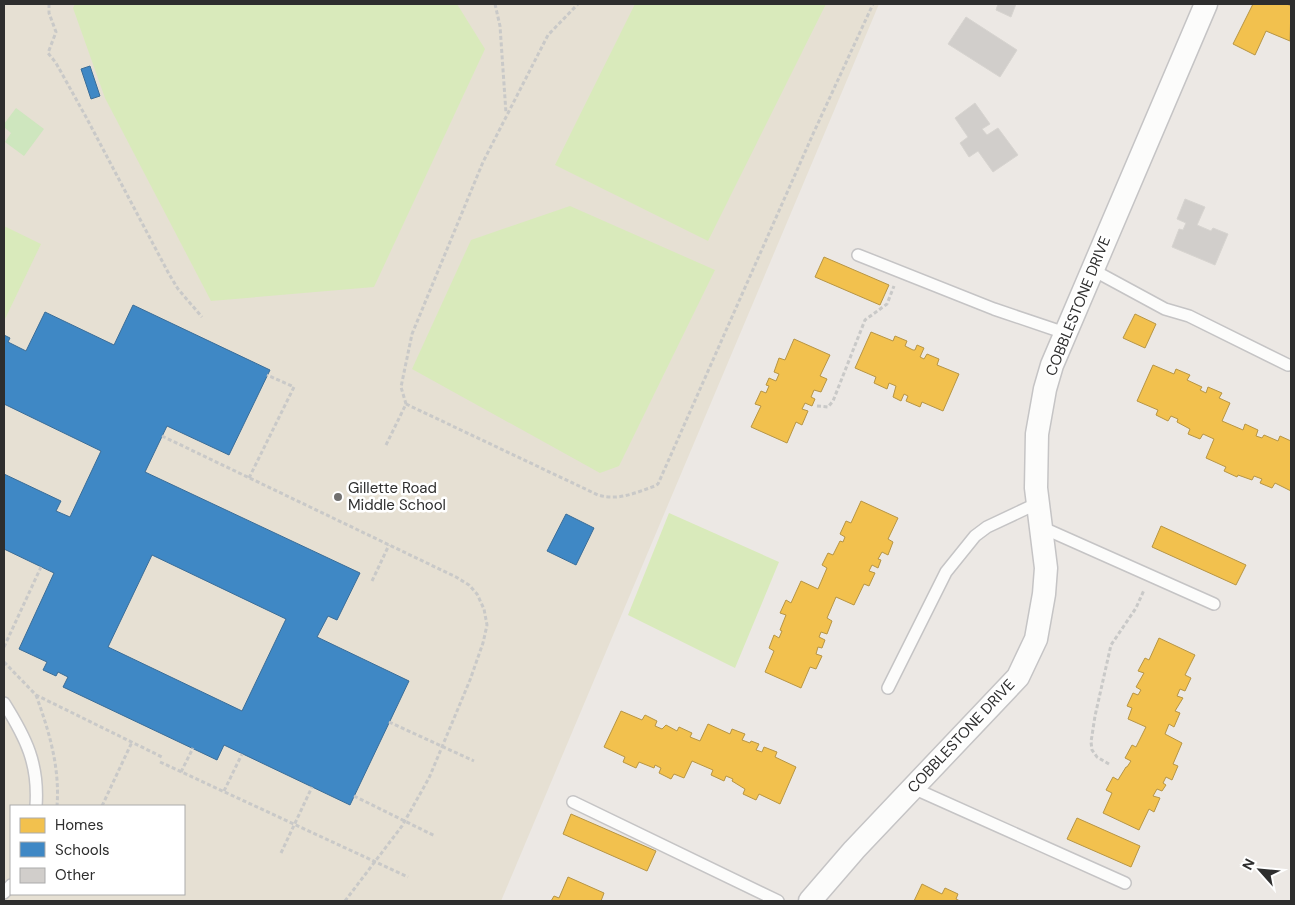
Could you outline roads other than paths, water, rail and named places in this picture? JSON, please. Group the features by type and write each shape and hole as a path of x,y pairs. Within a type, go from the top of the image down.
{"street":[{"name":"COBBLESTONE DRIVE","path":"810,901 854,850 1018,677 1036,639 1044,594 1046,568 1036,488 1039,425 1049,373 1206,4"}],"lane":[{"path":"858,255 994,309 1066,333"},
{"path":"1093,270 1165,308 1189,316 1288,365"},
{"path":"888,688 946,572 975,536 987,528 1038,503"},
{"path":"1041,527 1214,604"},
{"path":"4,703 21,729 32,757 37,787 36,805"},
{"path":"913,788 1125,883"},
{"path":"573,802 778,901"}],"place":[{"name":"Gillette Road Middle School","path":"338,497"}]}
